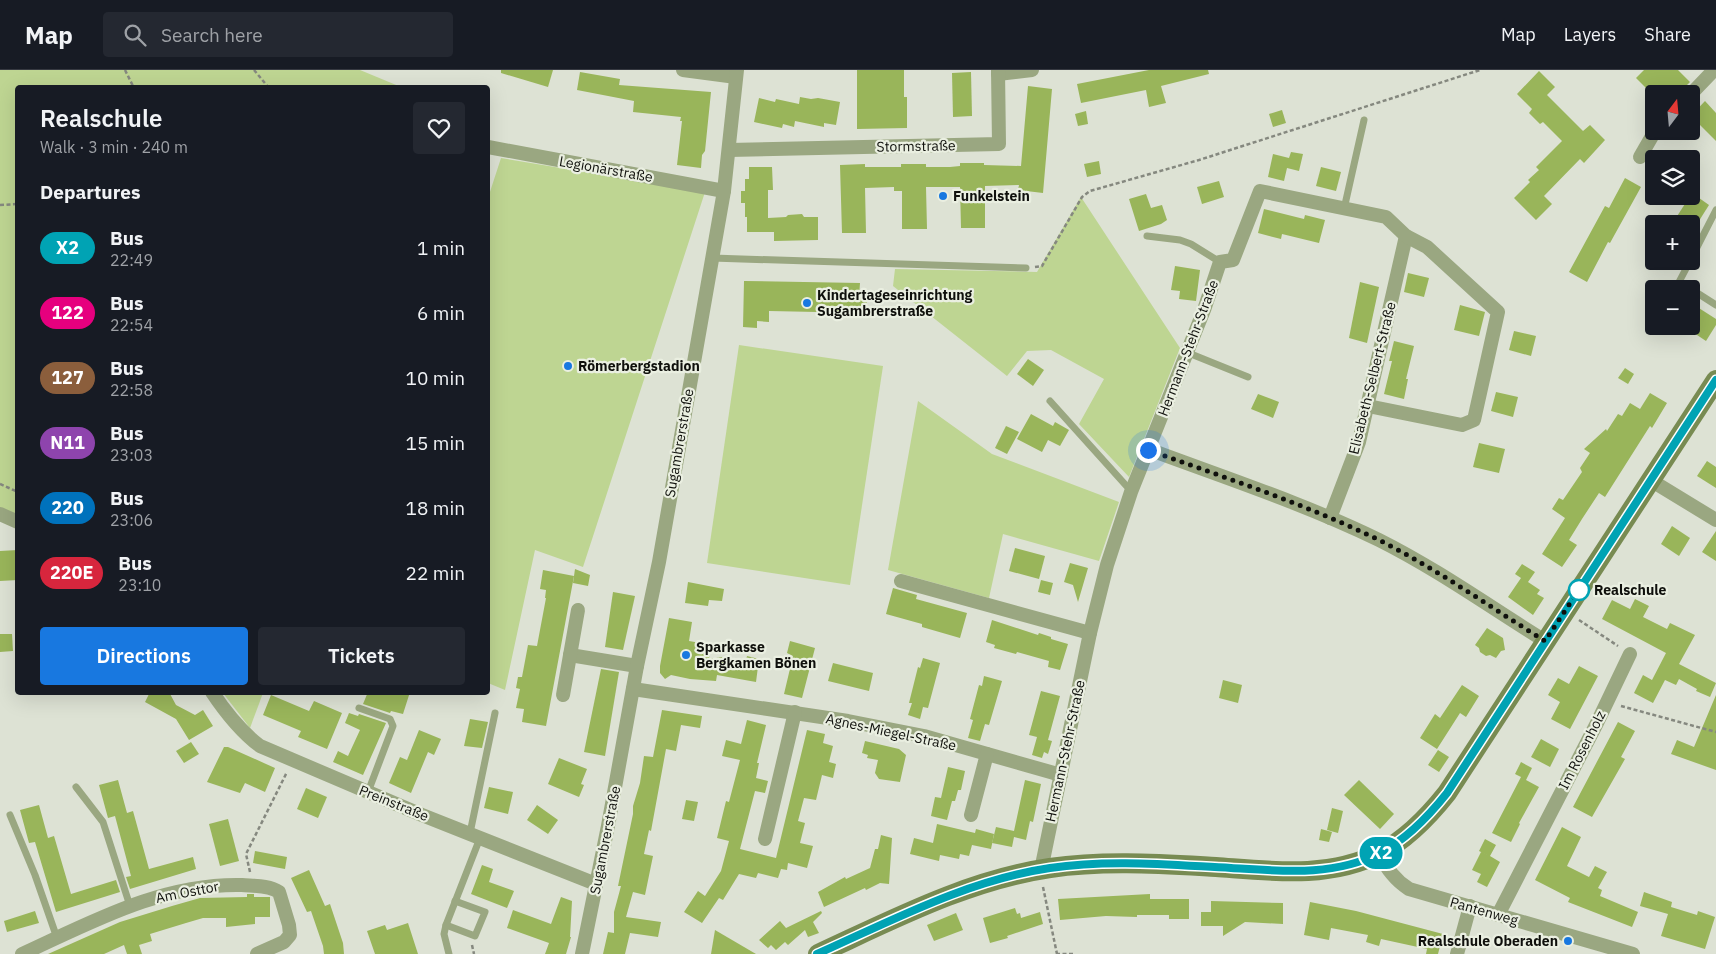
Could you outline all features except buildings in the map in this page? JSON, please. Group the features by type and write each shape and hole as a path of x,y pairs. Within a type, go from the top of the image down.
{"main road":[{"path":"818,954 962,890 996,879 1041,870 1098,863 1300,872 1338,868 1379,854 1416,828 1442,799 1652,481 1716,380"}],"street":[{"path":"683,70 737,74"},
{"name":"Stormstraße","path":"729,150 999,144 998,72 1032,70"},
{"path":"1700,85 1714,70"},
{"name":"Sugambrerstraße","path":"582,954 637,666 659,562 724,191 737,74"},
{"path":"1640,157 1650,140"},
{"name":"Legionärstraße","path":"490,147 724,191"},
{"path":"1220,262 1233,260 1260,191 1386,217 1406,236 1426,247 1498,312 1474,420 1462,425 1368,406"},
{"name":"Elisabeth-Selbert-Straße","path":"1330,518 1359,442 1406,236"},
{"name":"Hermann-Stehr-Straße","path":"1041,870 1090,633 1107,565 1131,492 1204,310 1220,262"},
{"path":"1148,450 1330,518 1380,541 1427,566 1545,641"},
{"path":"1652,481 1716,520"},
{"path":"0,514 15,521"},
{"path":"901,581 1090,633"},
{"path":"563,695 578,610"},
{"name":"Im Rosenholz","path":"1498,914 1630,654"},
{"path":"570,655 637,666"},
{"name":"Agnes-Miegel-Straße","path":"633,688 795,712 924,736 1061,775"},
{"name":"Preinstraße","path":"214,695 246,736 260,746 368,792 596,884"},
{"path":"765,839 795,712"},
{"path":"971,815 987,754"},
{"name":"Pantenweg","path":"1379,854 1397,881 1409,889 1633,954"},
{"name":"Am Osttor","path":"22,954 154,897 185,889 224,885 271,888 278,892 290,935 284,942 257,954"},
{"path":"1456,954 1470,906"}],"lane":[{"path":"1344,208 1364,120"},
{"path":"1700,242 1716,210"},
{"path":"1147,236 1180,240 1191,244 1220,262"},
{"path":"711,258 1026,268"},
{"path":"1700,295 1716,305"},
{"path":"1186,352 1248,377"},
{"path":"1050,401 1131,492"},
{"path":"360,708 390,719 392,722 368,792"},
{"path":"448,954 444,934 475,835 495,713"},
{"path":"76,787 103,822 130,906"},
{"path":"10,815 35,875 56,938"},
{"path":"446,925 475,936 485,912 455,901"}],"path":[{"path":"125,70 132,85"},
{"path":"254,70 266,85"},
{"path":"1026,268 1042,266 1082,197 1090,191 1199,160 1480,70"},
{"path":"0,205 15,204"},
{"path":"0,484 15,491"},
{"path":"1565,612 1630,654"},
{"path":"1607,702 1716,732"},
{"path":"249,886 250,867 246,854 293,760"},
{"path":"1041,870 1056,954 1074,954"},
{"path":"472,946 474,954"}],"green space":[{"path":"0,70 360,70 396,85 15,85 15,518 0,511"},
{"name":"Römerbergstadion","path":"501,158 705,192 583,567 535,550 505,690 490,684 490,192"},
{"path":"1081,197 1180,348 1129,477 1079,424 1104,379 1051,350 1027,351 1007,376 893,286 895,269 1037,272"},
{"path":"739,345 883,366 850,585 707,563"},
{"path":"918,401 992,454 1119,502 1099,561 1003,534 989,598 888,570"},
{"path":"225,695 262,695 250,728"}],"bus line":[{"name":"X2","path":"817,954 962,890 996,879 1050,868 1098,863 1292,872 1317,871 1338,868 1379,854 1416,828 1434,810 1447,793 1716,380"}],"place":[{"name":"Funkelstein","path":"943,196"},
{"name":"Kindertageseinrichtung Sugambrerstraße","path":"807,303"},
{"name":"Römerbergstadion","path":"568,366"},
{"name":"Realschule","path":"1579,590"},
{"name":"Sparkasse Bergkamen Bönen","path":"686,655"},
{"name":"Realschule Oberaden","path":"1568,941"}],"route":[{"path":"1148,450 1330,518 1380,541 1427,566 1545,641 1580,588 1579,590"}]}
